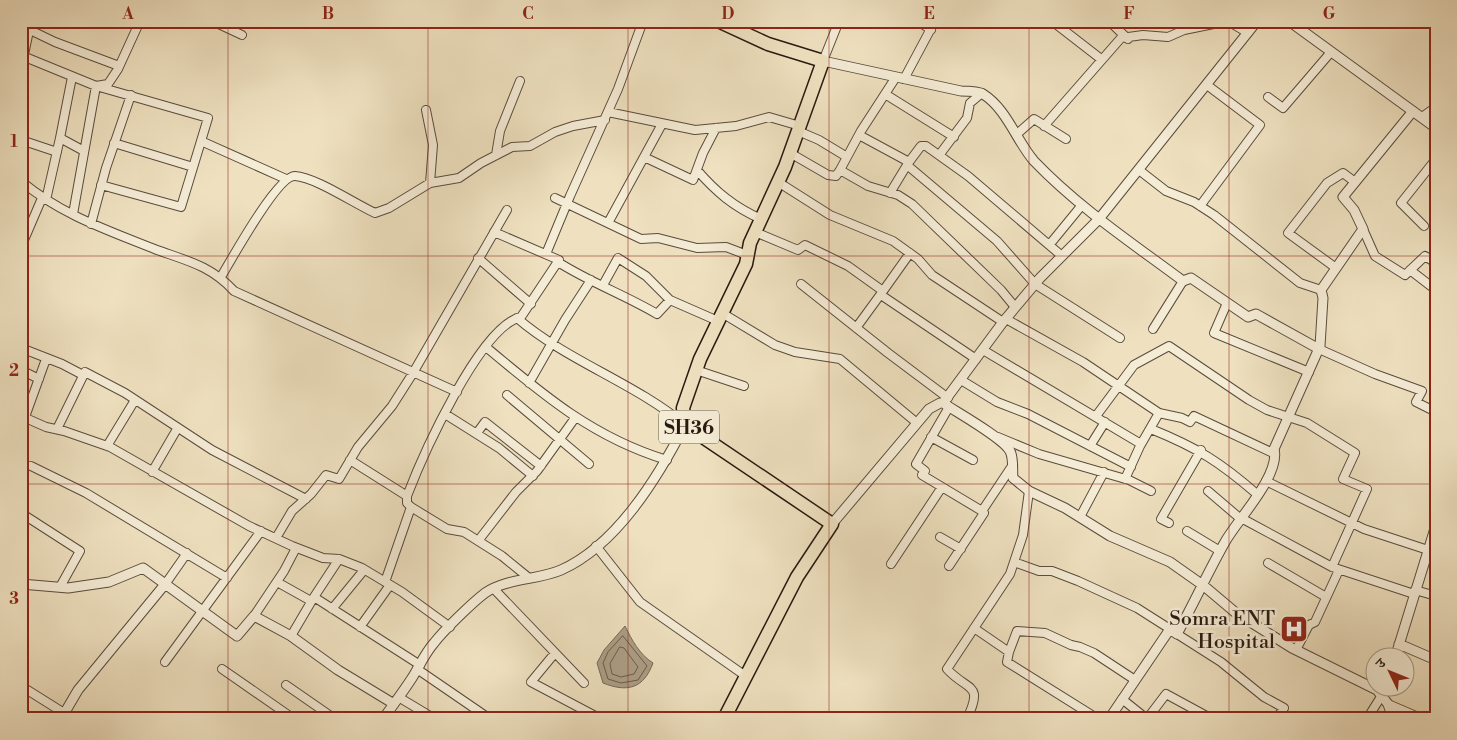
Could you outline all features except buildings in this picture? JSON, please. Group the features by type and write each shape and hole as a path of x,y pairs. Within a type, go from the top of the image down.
{"highway":[{"path":"718,21 768,44 823,61"},
{"name":"SH36","path":"823,61 790,152 755,232 746,264 696,370 683,408 685,425 832,524"},
{"path":"724,719 797,577 832,524"}],"street":[{"path":"96,86 108,84 119,66 140,21"},
{"path":"212,21 242,35"},
{"path":"546,254 567,202 605,120 643,21"},
{"path":"839,21 823,61 982,93 1011,123 1033,159 1082,205 1183,281"},
{"path":"918,21 931,30"},
{"path":"790,152 828,175 836,176 859,134 885,94 900,78 936,21"},
{"path":"1052,21 1101,59"},
{"path":"1109,21 1128,39"},
{"path":"1044,126 1118,40 1143,35 1168,37 1184,30 1228,21 1234,22 1248,33"},
{"path":"982,511 922,475 925,471 916,464 947,403 961,380 1015,307 1099,219 1257,21"},
{"path":"1289,21 1436,128"},
{"path":"21,69 31,25 55,42 119,66"},
{"path":"1268,96 1283,108 1331,52"},
{"path":"25,57 96,86 208,118 181,207 101,185"},
{"path":"21,247 44,199 57,152 72,77"},
{"path":"496,155 500,132 520,81"},
{"path":"1200,206 1260,125 1207,85"},
{"path":"72,214 96,86"},
{"path":"940,154 967,118 970,103 982,93"},
{"path":"885,94 954,137"},
{"path":"91,224 114,142 131,95"},
{"path":"1422,118 1436,107"},
{"path":"426,110 433,145 430,183"},
{"path":"1413,111 1343,196 1354,210 1375,256 1405,276 1425,256 1431,260 1436,255"},
{"path":"608,112 695,130 736,126 770,117 799,129 847,158"},
{"path":"1017,134 1034,119 1066,139"},
{"path":"221,276 269,198 286,178 294,176 312,181 375,213 389,208 430,183 458,178 512,147 530,146 573,126 605,120"},
{"path":"608,223 662,124"},
{"path":"644,158 693,180 716,128"},
{"path":"859,134 908,163 997,241 1035,284 1120,338"},
{"path":"60,138 84,151"},
{"path":"21,140 57,152"},
{"path":"201,140 286,178"},
{"path":"114,142 193,167"},
{"path":"890,193 921,146 926,146 940,154 1050,244 1062,256"},
{"path":"1424,226 1401,203 1436,159"},
{"path":"697,170 715,191 729,202 761,219"},
{"path":"840,170 868,186 898,195 928,218 1001,290 1015,307"},
{"path":"1110,719 1135,680 1174,631 1204,586 1220,551 1266,481 1276,454 1274,449 1319,349 1324,298 1320,290 1300,283 1200,206 1166,191 1139,170"},
{"path":"1336,268 1288,233 1327,183 1343,173 1355,182"},
{"path":"21,182 44,199 91,224 214,272 221,276 234,291 457,392"},
{"path":"778,182 830,215 893,240 932,275 1004,321 1083,362 1160,413 1182,418 1190,422 1194,416 1276,454"},
{"path":"555,198 567,202 641,239 658,238 696,248 726,247 748,255"},
{"path":"1050,244 1082,205"},
{"path":"276,538 292,511 306,499 326,475 339,479 358,447 392,406 414,373 507,210"},
{"path":"1320,290 1363,229"},
{"path":"494,232 559,260 558,262 577,274 603,285 657,314 670,300"},
{"path":"755,232 798,250 805,245 848,266 882,293 976,360"},
{"path":"856,328 910,254"},
{"path":"478,258 530,304"},
{"path":"603,285 618,258 646,276 670,300 720,317 795,352 840,359 917,423"},
{"path":"529,578 502,556 464,532 447,529 406,503 425,450 457,392 486,347 511,319 521,317 558,262"},
{"path":"1410,270 1436,290"},
{"path":"1153,329 1183,281 1191,278 1248,317 1256,314 1319,349 1375,374 1422,391 1416,402 1436,412"},
{"path":"529,383 591,280"},
{"path":"801,284 947,403 1010,449 1013,478 1029,491 1110,536 1170,562 1204,586 1236,613 1296,650 1364,684"},
{"path":"1227,303 1214,332 1309,372"},
{"path":"384,719 434,643 477,600 494,589 561,570 596,546 629,513 667,460 685,425 669,411 594,369 517,318"},
{"path":"1096,416 1134,365 1169,346 1249,400 1288,418 1307,423 1355,453 1343,478 1367,489 1351,522 1326,597 1315,622 1309,624 1296,650"},
{"path":"486,347 575,418 610,438 667,460"},
{"path":"21,348 62,364 83,375"},
{"path":"983,350 1141,444"},
{"path":"46,359 23,417 107,446 261,531 296,548 323,558 339,558 364,570 450,627"},
{"path":"21,370 39,379"},
{"path":"696,370 744,386"},
{"path":"58,429 85,372 135,400 212,450 306,499"},
{"path":"961,380 997,402 1028,414 1131,466"},
{"path":"507,395 590,464"},
{"path":"107,446 135,400"},
{"path":"832,524 930,408 940,403 947,403"},
{"path":"1125,478 1141,444 1152,429 1160,413"},
{"path":"445,414 477,433 533,476"},
{"path":"478,541 516,492 541,466 575,418"},
{"path":"477,433 485,422 541,466"},
{"path":"1090,446 1105,422"},
{"path":"152,472 177,428"},
{"path":"1152,429 1201,450 1224,466 1258,495"},
{"path":"992,435 1039,454 1125,478 1151,491"},
{"path":"931,437 973,460"},
{"path":"1169,523 1160,519 1201,450"},
{"path":"350,460 407,496"},
{"path":"31,466 86,493 227,578"},
{"path":"949,566 1012,466"},
{"path":"1080,518 1104,472"},
{"path":"1266,481 1351,522 1428,550"},
{"path":"891,564 942,487"},
{"path":"967,719 976,700 974,693 947,669 1010,574 1023,535 1029,491"},
{"path":"1208,492 1242,519 1335,568 1415,592 1436,596"},
{"path":"360,627 387,584 411,507"},
{"path":"21,513 80,551 60,587"},
{"path":"1398,648 1436,525"},
{"path":"165,662 261,531"},
{"path":"1187,531 1220,551"},
{"path":"940,537 961,549"},
{"path":"596,546 640,602 747,677"},
{"path":"21,584 60,587 109,582 143,568 204,610 237,636 254,616 277,582 296,548"},
{"path":"21,686 62,716 78,690 166,583 187,554"},
{"path":"291,636 312,599 339,558"},
{"path":"1014,562 1039,571 1052,571 1137,608 1221,662 1264,697 1284,708 1276,719"},
{"path":"1268,563 1326,597"},
{"path":"332,608 364,570"},
{"path":"277,582 332,608 419,667 490,719"},
{"path":"494,589 584,682"},
{"path":"254,616 291,636 338,670 435,719"},
{"path":"974,628 1009,652"},
{"path":"1098,719 1007,662 1017,631 1044,633 1094,653 1135,680"},
{"path":"1399,644 1436,660"},
{"path":"555,653 531,682 601,719"},
{"path":"222,669 294,719"},
{"path":"286,685 334,719"},
{"path":"1122,699 1147,719 1166,694 1212,719"},
{"path":"1367,719 1380,698"},
{"path":"1386,698 1394,719"},
{"path":"1388,704 1423,719"}],"water":[{"path":"625,626 640,651 653,663 640,683 627,688 620,688 603,683 597,663 604,650"}],"place":[{"name":"Somra ENT Hospital","path":"1294,629"}]}
